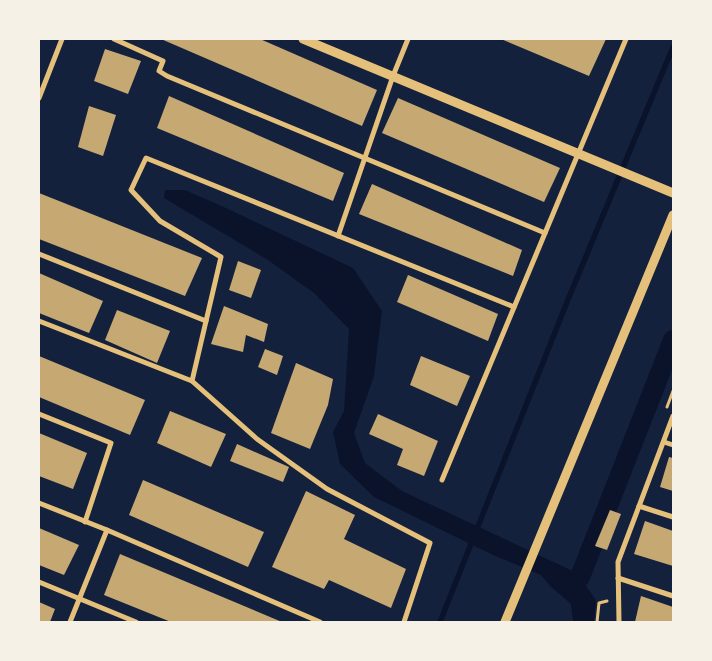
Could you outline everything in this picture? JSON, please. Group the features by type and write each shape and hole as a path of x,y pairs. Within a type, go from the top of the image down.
{"street":[{"path":"39,98 62,39"},
{"path":"114,39 163,61 159,71 167,76 545,233"},
{"path":"303,39 673,193"},
{"path":"338,236 393,76 408,39"},
{"path":"442,480 626,39"},
{"path":"192,381 221,257 160,221 131,190 146,158 514,307"},
{"path":"505,622 673,215"},
{"path":"39,254 206,321"},
{"path":"39,321 192,381 257,439 326,489 430,543 404,622"},
{"path":"39,414 111,443 85,522"},
{"path":"619,622 618,562 673,416"},
{"path":"664,442 673,445"},
{"path":"39,503 107,530 320,622"},
{"path":"639,506 673,517"},
{"path":"70,622 107,530"},
{"path":"618,578 673,596"},
{"path":"39,582 136,622"}],"water":[{"path":"165,190 185,190 353,268 382,311 374,376 354,433 365,463 402,491 577,573 596,600 594,622 573,622 571,604 550,586 541,575 493,555 374,497 340,464 333,432 344,411 349,329 314,293 268,260 164,198"}],"building":[{"path":"161,39 260,39 377,90 362,126"},
{"path":"501,39 606,39 589,76"},
{"path":"105,49 141,61 128,94 94,81"},
{"path":"169,96 344,173 333,201 157,128"},
{"path":"398,98 560,168 544,202 382,133"},
{"path":"89,106 116,115 103,156 78,147"},
{"path":"372,184 522,250 513,276 359,214"},
{"path":"39,193 202,258 185,296 39,239"},
{"path":"238,261 261,270 251,298 229,290"},
{"path":"39,273 103,301 89,333 39,313"},
{"path":"408,275 498,314 488,341 397,302"},
{"path":"224,306 268,324 264,342 246,335 243,352 211,344"},
{"path":"117,310 170,331 157,363 105,340"},
{"path":"265,349 283,356 277,375 258,367"},
{"path":"39,356 145,400 130,435 39,397"},
{"path":"421,356 470,376 457,406 410,385"},
{"path":"296,363 333,379 328,405 310,449 271,433"},
{"path":"170,411 226,434 211,467 157,443"},
{"path":"378,414 438,441 424,476 397,465 403,449 369,434"},
{"path":"39,433 87,453 73,489 39,476"},
{"path":"237,444 289,467 283,482 230,461"},
{"path":"669,457 673,458 673,491 660,487"},
{"path":"143,480 264,532 248,567 129,515"},
{"path":"306,491 355,515 344,539 406,569 391,608 329,580 324,589 272,567"},
{"path":"610,510 621,514 607,550 595,546"},
{"path":"645,521 673,531 673,566 634,554"},
{"path":"39,528 79,545 64,575 39,565"},
{"path":"120,554 282,622 171,622 104,595"},
{"path":"641,596 673,607 673,622 635,622"},
{"path":"39,602 55,609 50,622 39,622"}],"waterway":[{"path":"440,622 567,302 673,47"},
{"path":"580,577 673,340"}]}
